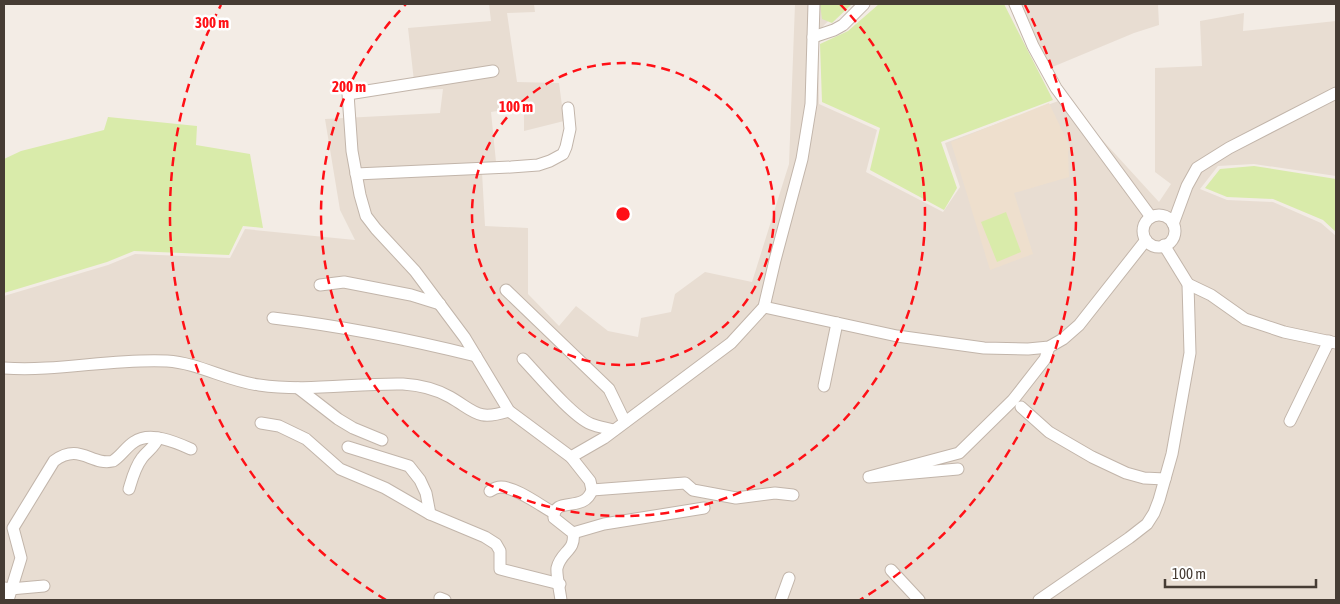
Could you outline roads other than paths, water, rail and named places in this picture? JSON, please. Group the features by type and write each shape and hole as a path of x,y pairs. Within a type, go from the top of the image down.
{"street":[{"path":"571,457 614,430 732,343 764,307 802,159 811,104 814,4"},
{"path":"813,37 843,25 864,4"},
{"path":"1015,4 1033,46 1056,88 1151,217"},
{"path":"493,71 348,94 352,151 366,216 376,230 415,271 465,338 508,411 571,457 590,481 592,490 586,500 580,503 562,505 554,513 554,518 573,533"},
{"path":"1173,224 1167,217 1162,215 1151,217 1147,220 1143,230 1146,240 1154,246 1164,245 1172,239 1174,235 1173,224 1187,186 1197,168 1229,148 1336,93"},
{"path":"356,174 511,168 550,162 563,154 566,147 570,129 568,108"},
{"path":"764,307 897,336 984,348 1028,349 1049,347 1063,339 1079,325 1146,240"},
{"path":"1039,600 1130,538 1146,524 1154,513 1172,454 1190,353 1188,284 1164,245"},
{"path":"320,285 344,282 411,295 440,304"},
{"path":"1188,284 1211,296 1245,319 1284,332 1333,342 1290,421"},
{"path":"506,290 609,389 625,422"},
{"path":"273,318 316,323 400,338 476,356"},
{"path":"824,386 837,323"},
{"path":"958,469 870,477 958,453 1013,400 1045,359 1049,347"},
{"path":"523,360 583,420 592,425 614,430"},
{"path":"4,368 169,361 190,365 257,385 298,388 413,385 438,391 476,414 493,416 508,411"},
{"path":"298,388 338,419 353,428 382,440"},
{"path":"1021,406 1049,432 1092,458 1126,473 1144,478 1165,478"},
{"path":"260,423 279,426 306,439 340,468 385,488 430,514 485,537 496,544 500,551 500,569 560,584"},
{"path":"7,593 21,558 13,528 54,461 62,455 81,454 104,462 113,461 134,442 141,439 158,438 173,441 191,449"},
{"path":"129,489 137,467 158,438"},
{"path":"348,447 409,466 420,480 426,493 430,514"},
{"path":"592,490 685,483 693,490 736,498 776,493 793,495"},
{"path":"490,492 494,488 502,487 516,492 554,513"},
{"path":"573,533 604,524 704,508"},
{"path":"561,600 557,571 563,554 573,545 573,533"},
{"path":"890,570 920,600"},
{"path":"781,600 789,578"},
{"path":"7,593 44,586"}]}
